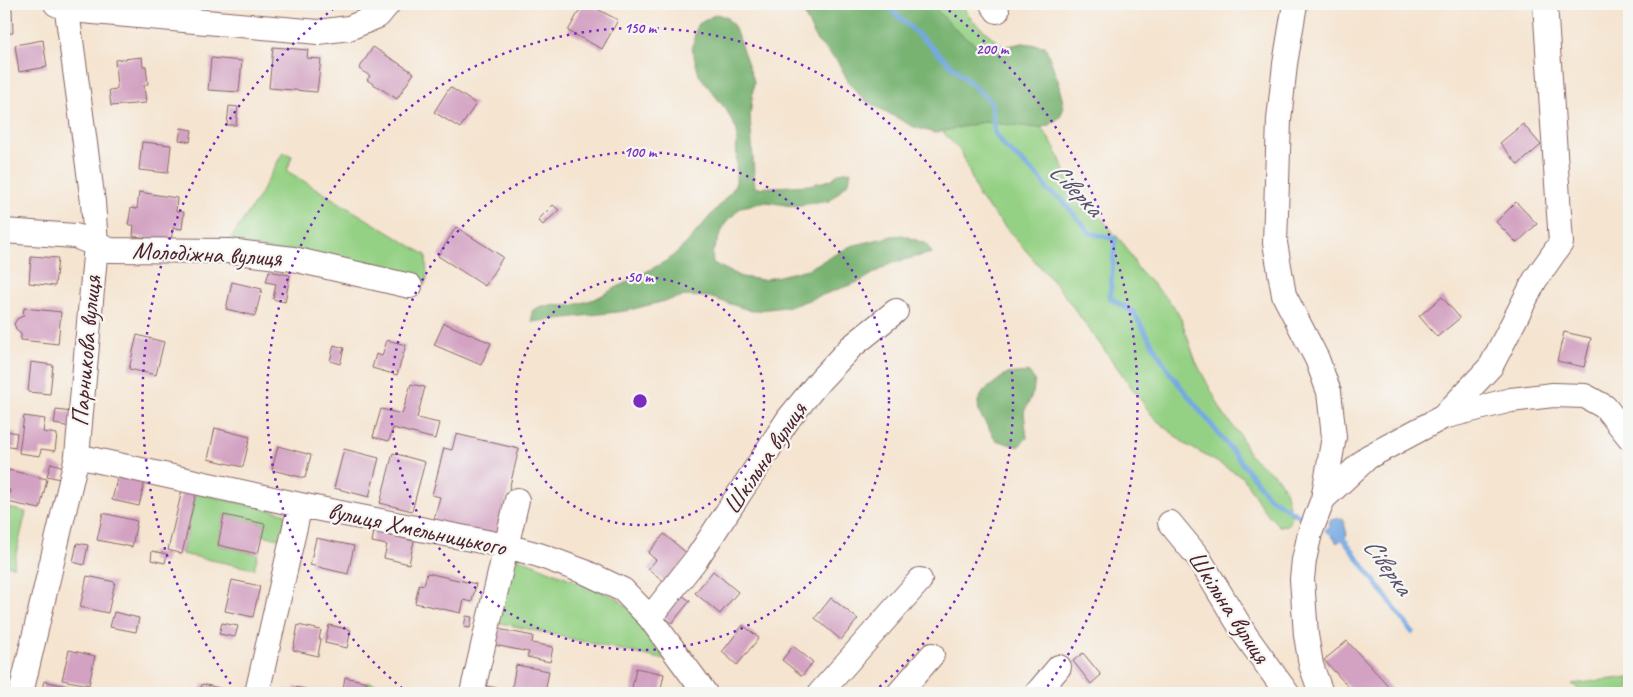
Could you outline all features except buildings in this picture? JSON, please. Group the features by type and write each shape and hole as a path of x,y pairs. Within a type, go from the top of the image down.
{"street":[{"path":"63,5 82,12 318,32 349,28 378,16 388,4"},
{"path":"1295,4 1285,64 1279,120 1275,243 1284,295 1317,359 1329,392 1334,437 1322,499"},
{"path":"1443,417 1492,366 1535,280 1561,243 1545,4"},
{"name":"Парникова вулиця","path":"21,693 77,456 96,245 93,202 63,5"},
{"name":"Молодіжна вулиця","path":"4,231 75,236 110,250 229,251 293,259 410,286"},
{"name":"Шкільна вулиця","path":"650,618 697,558 789,418 821,379 851,347 896,311"},
{"name":"Шкільна вулиця","path":"1321,693 1311,665 1306,636 1302,579 1310,532 1322,499 1368,457 1443,417 1511,400 1553,395 1585,396 1605,407 1629,437"},
{"name":"вулиця Хмельницького","path":"77,456 300,505 506,546 539,555 585,572 623,590 650,618 705,693"},
{"path":"472,693 517,500"},
{"path":"257,693 300,505"},
{"name":"Шкільна вулиця","path":"1170,523 1198,557 1246,636 1287,693"},
{"path":"820,693 920,580"},
{"path":"899,693 932,655"},
{"path":"1036,693 1059,667"}],"green space":[{"path":"790,4 931,4 959,33 981,48 992,49 1023,43 1045,46 1058,80 1064,107 1060,117 1050,125 1039,128 983,122 935,133 914,127 864,100 849,83 838,62 817,41 804,14 796,5"},
{"path":"813,4 961,4 972,20 1006,49 1019,95 1055,148 1080,206 1102,219 1126,247 1138,269 1173,305 1181,319 1196,362 1224,415 1240,435 1250,456 1276,476 1285,489 1292,519 1288,525 1279,526 1263,509 1243,477 1185,444 1154,418 1062,292 979,197 962,153 926,113"},
{"path":"716,14 726,17 734,26 754,81 750,116 755,188 809,185 831,180 839,173 851,171 849,182 830,201 792,206 767,202 741,207 725,224 712,253 713,263 741,277 763,280 808,269 851,246 903,235 926,244 932,253 891,263 861,281 792,306 752,311 709,297 685,296 625,311 532,322 532,311 541,306 574,305 595,299 668,260 686,244 731,192 736,183 737,130 727,111 699,75 692,48 697,25"},
{"path":"283,152 292,156 287,171 426,255 427,279 424,286 411,281 229,241 258,198"},
{"path":"1028,372 1035,380 1033,393 1024,412 1027,438 1018,447 996,440 979,413 978,401 984,391 1006,374"},
{"path":"196,493 284,513 289,523 285,540 262,535 264,524 224,515 218,545 258,554 254,569 182,554"},
{"path":"4,507 26,512 13,567 4,564"},
{"path":"516,557 617,598 631,611 666,660 496,622 510,560"},
{"path":"1629,677 1629,693 1584,693 1572,684"},
{"path":"367,682 417,693 365,693"}],"water":[{"path":"1343,518 1347,535 1337,543 1328,530 1330,520"}],"waterway":[{"name":"Сіверка","path":"885,4 991,102 995,133 1005,147 1041,179 1048,191 1061,199 1090,233 1115,239 1110,298 1133,312 1170,373 1269,497 1302,518"},
{"name":"Сіверка","path":"1327,530 1343,538 1412,632"}]}
